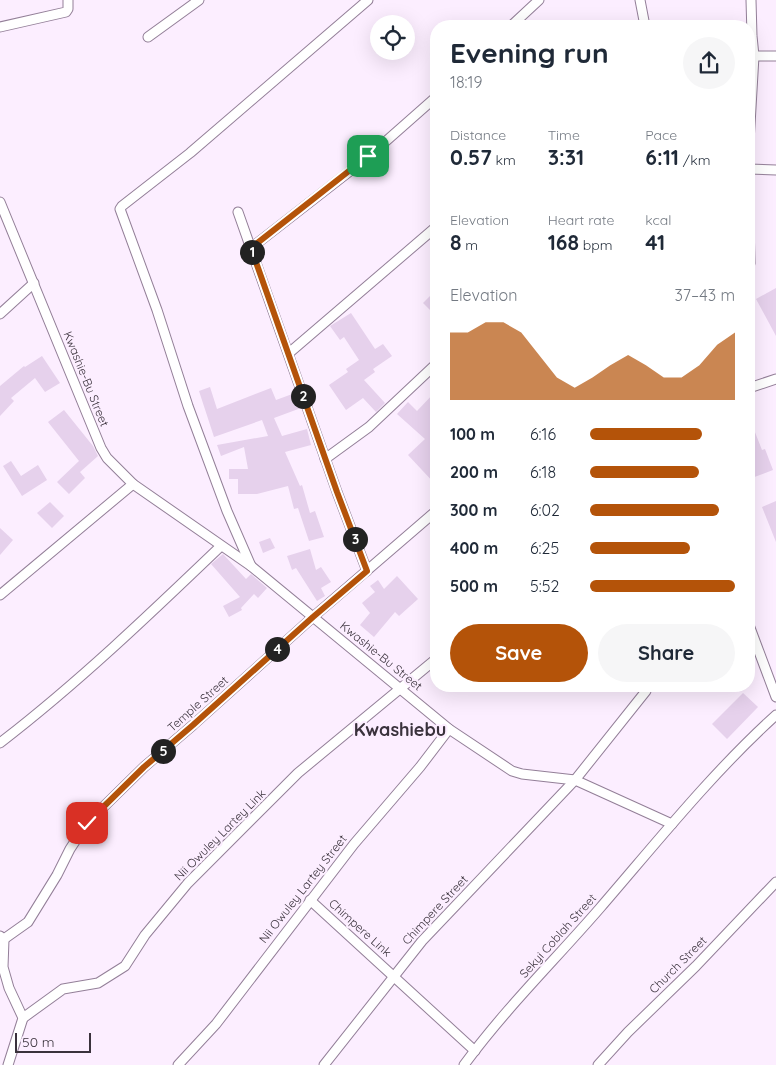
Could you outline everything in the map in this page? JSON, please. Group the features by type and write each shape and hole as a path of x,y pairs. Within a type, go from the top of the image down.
{"street":[{"path":"0,27 66,12 68,0"},
{"path":"148,37 199,0"},
{"path":"251,566 227,511 188,406 157,310 120,210 122,206 197,147 368,0"},
{"path":"518,20 539,0"},
{"path":"640,0 644,20"},
{"path":"752,0 752,20"},
{"path":"755,56 776,56"},
{"path":"251,248 368,156 430,102"},
{"path":"755,169 776,170"},
{"name":"Kwashie-Bu Street","path":"0,202 100,448 107,458 133,484 251,566 450,729 512,771 522,774 575,780 672,824"},
{"path":"238,212 325,459 367,571"},
{"path":"289,353 430,232"},
{"path":"0,314 34,283"},
{"path":"325,459 369,427 430,370"},
{"path":"755,386 776,379"},
{"path":"0,595 133,484"},
{"name":"Temple Street","path":"2,938 28,922 87,823 144,767 430,516"},
{"path":"0,743 34,717 161,603 221,546"},
{"path":"755,641 776,697"},
{"name":"Nii Owuley Lartey Link","path":"23,1018 63,990 98,982 125,966 145,935 188,884 298,773 430,664"},
{"name":"Chimpere Street","path":"324,1065 422,941 575,780 645,692"},
{"path":"672,824 746,743 776,715"},
{"name":"Nii Owuley Lartey Street","path":"178,1065 216,1024 354,844 450,729"},
{"name":"Sekyi Coblah Street","path":"464,1065 672,824"},
{"name":"Church Street","path":"600,1064 628,1032 696,966 776,882"},
{"name":"Chimpere Link","path":"310,900 475,1050"},
{"path":"2,938 3,967 9,988 23,1018 8,1065"}],"building":[{"path":"776,288 776,336 756,299"},
{"path":"430,296 430,310 423,303"},
{"path":"351,313 375,349 383,344 392,356 373,369 375,372 364,380 385,403 376,412 363,398 346,410 329,385 348,372 346,369 359,360 344,337 340,340 330,326"},
{"path":"42,356 60,383 45,392 35,378 11,398 14,401 0,416 0,386 24,366"},
{"path":"210,387 217,409 271,388 276,400 295,393 301,408 274,418 282,436 307,429 311,445 285,452 300,486 302,485 310,513 315,511 324,537 309,541 298,508 294,509 288,486 257,494 238,494 238,479 229,479 229,469 248,469 244,447 221,456 217,445 268,436 262,420 214,437 199,391"},
{"path":"430,397 430,479 408,455 425,439 397,414 408,402 417,411"},
{"path":"64,410 93,446 98,456 80,472 85,478 69,494 57,482 79,461 48,422"},
{"path":"755,432 762,450 765,449 773,470 755,477"},
{"path":"11,461 21,476 38,465 47,480 22,496 3,466"},
{"path":"776,501 776,542 762,507"},
{"path":"50,502 64,516 52,528 37,513"},
{"path":"0,528 13,540 0,555"},
{"path":"270,538 275,548 263,553 259,542"},
{"path":"310,549 316,570 321,567 331,582 321,588 325,596 317,601 296,568 292,570 287,556"},
{"path":"223,554 246,579 251,574 267,588 258,598 254,594 241,608 242,610 229,617 223,606 240,597 211,564"},
{"path":"397,576 418,599 399,616 395,612 374,637 360,625 370,613 362,603 375,592 370,586 378,580 384,589"},
{"path":"743,693 758,707 727,739 712,724"}],"district":[{"name":"Kwashiebu","path":"400,730"}],"route":[{"path":"87,823 144,767 367,571 337,492 251,248 368,156"}]}
